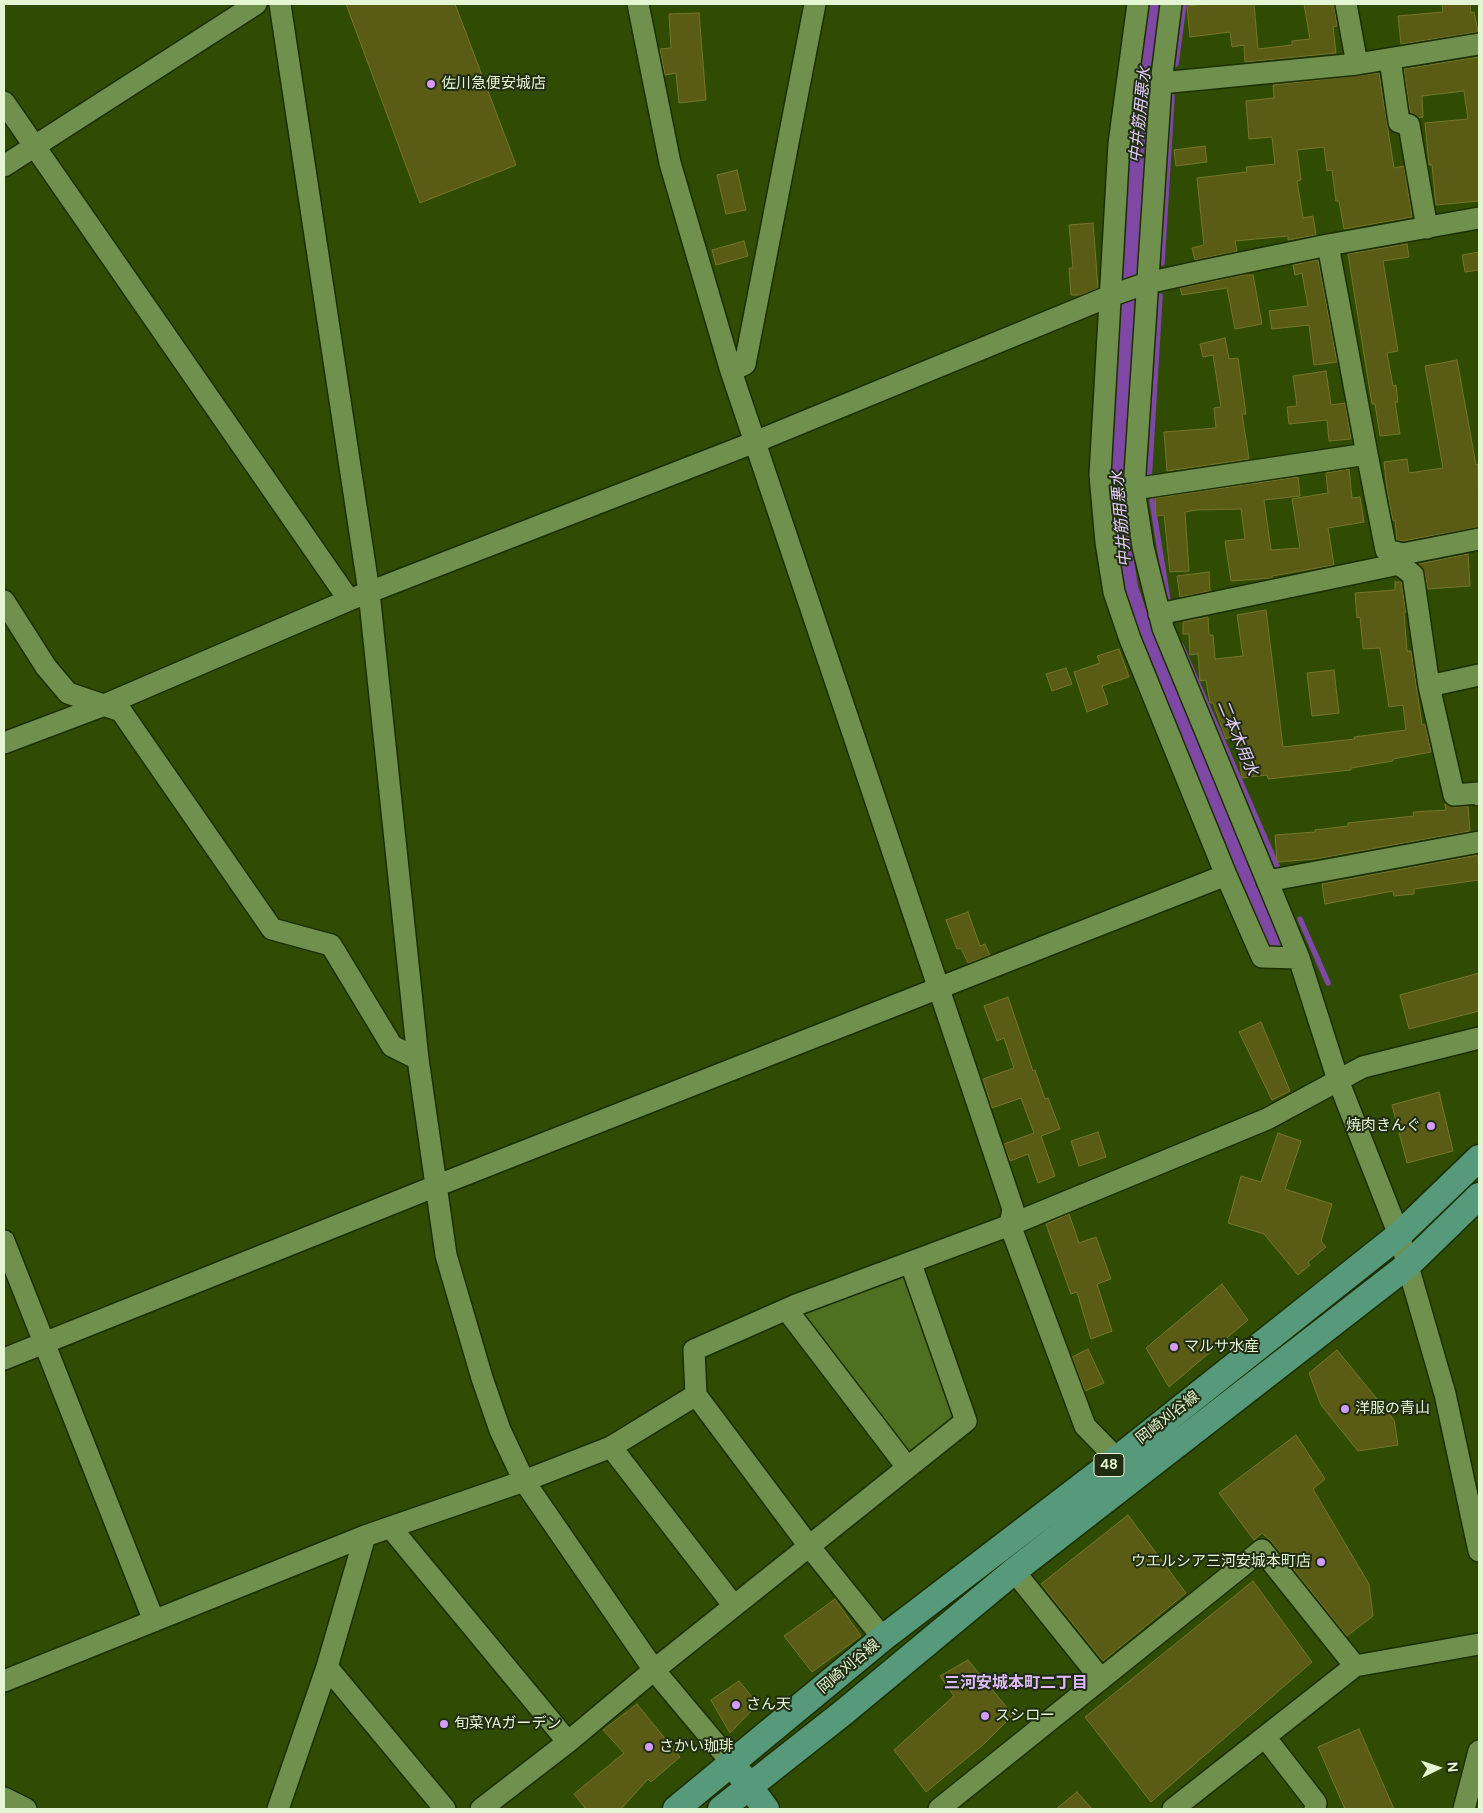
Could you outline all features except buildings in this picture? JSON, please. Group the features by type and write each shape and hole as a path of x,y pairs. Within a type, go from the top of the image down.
{"main road":[{"name":"岡崎刈谷線","path":"676,1809 883,1638 1117,1459 1399,1235 1479,1158"},
{"name":"岡崎刈谷線","path":"721,1809 1014,1571 1408,1265 1479,1196"},
{"path":"732,1763 766,1809"}],"street":[{"path":"4,166 256,4"},
{"path":"280,4 369,592 418,1059 446,1256 482,1378 500,1430 524,1480 654,1670 732,1763"},
{"path":"638,4 670,164 731,371 1013,1209 1010,1225 1085,1426 1117,1459"},
{"path":"731,371 745,364 815,4"},
{"path":"1138,4 1119,144 1100,475 1106,542 1114,592 1130,639 1226,875 1262,958 1299,958"},
{"path":"1171,4 1160,83 1134,489 1142,546 1161,621 1299,958 1338,1080 1399,1235 1445,1394 1479,1551"},
{"path":"1346,4 1357,64"},
{"path":"1160,83 1357,64 1479,44"},
{"path":"1390,59 1399,122 1409,125 1427,228"},
{"path":"4,102 349,600"},
{"path":"4,743 102,706 349,600 755,442 1110,296 1147,283 1328,245 1479,218"},
{"path":"1328,245 1386,550 1401,559 1413,575 1429,686 1454,795 1479,793 1479,795"},
{"path":"1134,489 1367,454"},
{"path":"1130,639 1161,621 1479,539"},
{"path":"4,601 46,667 68,694 121,712 272,929 331,945 392,1046 418,1059"},
{"path":"1429,686 1479,675"},
{"path":"1267,881 1479,842"},
{"path":"4,1359 436,1186 1226,875"},
{"path":"883,1638 809,1546 696,1395 694,1350 786,1310 1010,1225 1267,1119 1364,1067 1479,1038"},
{"path":"4,1241 154,1620"},
{"path":"481,1809 568,1742 654,1670 966,1421 911,1264"},
{"path":"786,1310 907,1467"},
{"path":"4,1681 364,1536 391,1528 611,1447 696,1395"},
{"path":"611,1447 734,1606"},
{"path":"391,1528 568,1742"},
{"path":"278,1809 327,1668 364,1536"},
{"path":"940,1809 1262,1550 1355,1666"},
{"path":"1014,1571 1101,1679"},
{"path":"1173,1809 1355,1666 1479,1644"},
{"path":"327,1668 445,1809"},
{"path":"1265,1737 1316,1803 1315,1809"},
{"path":"1464,1809 1479,1751"},
{"path":"4,1798 26,1809"}],"green space":[{"path":"911,1264 963,1412 913,1462 796,1305"}],"waterway":[{"name":"中井筋用悪水","path":"1154,4 1137,138 1116,480 1121,540 1129,589 1152,656 1273,948"},
{"name":"二本木用水","path":"1176,64 1184,4"},
{"name":"二本木用水","path":"1162,263 1172,96"},
{"name":"二本木用水","path":"1149,480 1160,296"},
{"name":"二本木用水","path":"1152,501 1169,607"},
{"name":"二本木用水","path":"1181,645 1277,866"},
{"name":"二本木用水","path":"1300,919 1328,983"}],"place":[{"name":"佐川急便安城店","path":"431,84"},
{"name":"焼肉きんぐ","path":"1431,1126"},
{"name":"マルサ水産","path":"1174,1347"},
{"name":"洋服の青山","path":"1345,1409"},
{"name":"ウエルシア三河安城本町店","path":"1321,1562"},
{"name":"さん天","path":"736,1705"},
{"name":"スシロー","path":"985,1716"},
{"name":"旬菜YAガーデン","path":"444,1724"},
{"name":"さかい珈琲","path":"649,1747"}],"district":[{"name":"三河安城本町二丁目","path":"1016,1684"}]}
